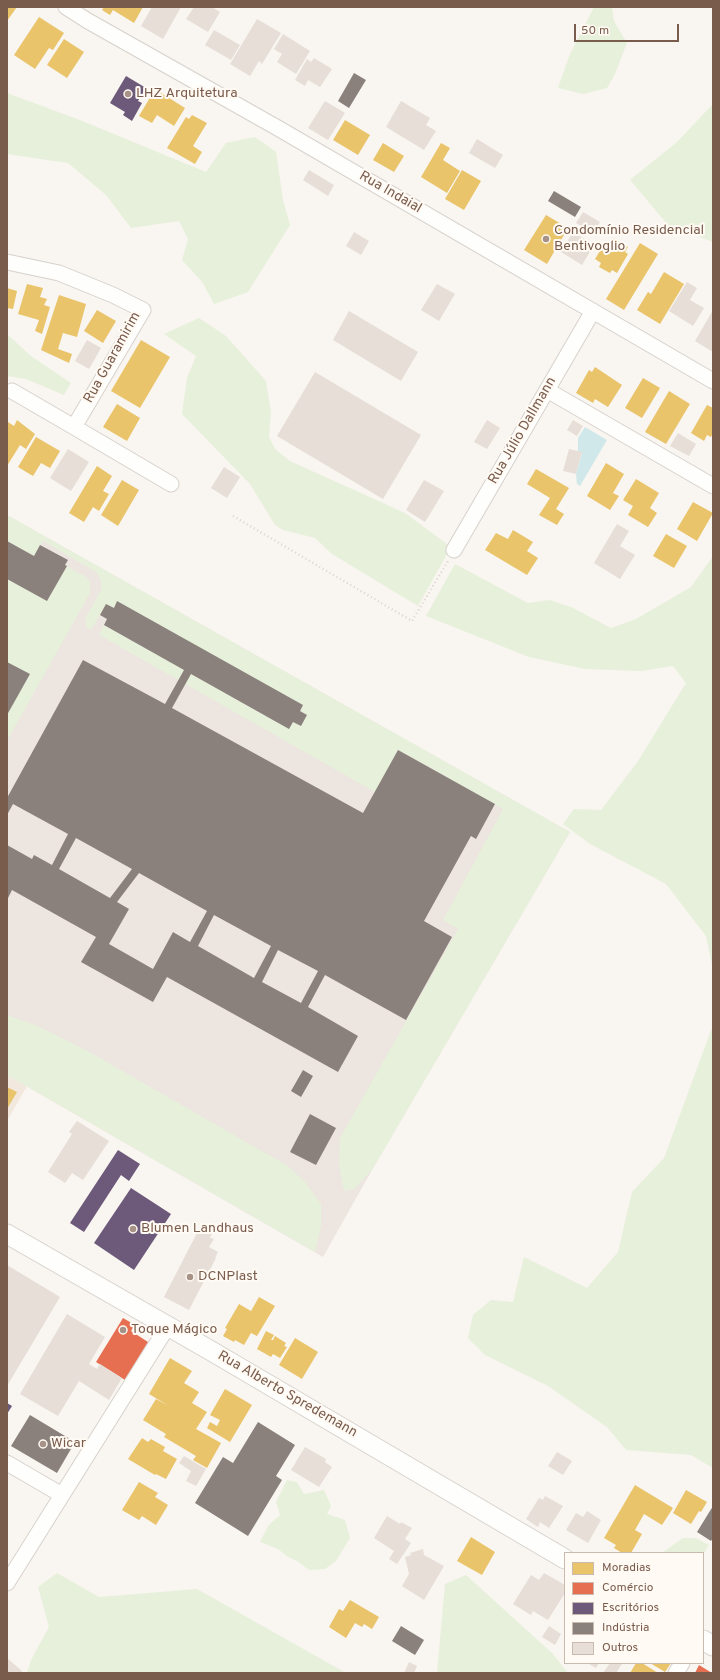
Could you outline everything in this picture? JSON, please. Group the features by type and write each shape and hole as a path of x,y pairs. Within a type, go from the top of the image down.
{"street":[{"name":"Rua Indaial","path":"66,7 88,21 221,95 713,381"},
{"name":"Rua Guaramirim","path":"7,262 59,273 113,295 143,310 74,427"},
{"name":"Rua Júlio Dallmann","path":"454,550 593,311"},
{"path":"12,390 171,484"},
{"path":"547,390 713,486"},
{"name":"Rua Alberto Spredemann","path":"7,1234 168,1326 564,1558"},
{"path":"7,1583 168,1326"},
{"path":"7,1463 62,1495"},
{"path":"704,1641 713,1646"},
{"path":"676,1673 681,1664"}],"path":[{"path":"233,516 412,621 454,550"}],"shaded area":[{"path":"7,515 570,832 372,1170 323,1257 7,1075"},
{"path":"7,1075 27,1086 7,1121"}],"green space":[{"path":"594,7 612,7 614,21 627,43 615,74 607,88 583,94 558,88 570,54"},
{"path":"7,93 80,120 206,172 226,143 255,137 276,152 283,200 290,225 248,292 214,304 203,283 182,260 188,239 179,221 131,228 106,195 68,163 7,154"},
{"path":"713,104 713,242 668,225 630,180 677,142"},
{"path":"199,318 226,336 266,381 271,412 269,437 275,449 290,461 405,513 451,547 418,606 332,554 315,538 283,530 275,525 250,484 182,414 187,378 196,356 164,334"},
{"path":"7,334 31,356 71,383 64,395 26,379 7,376"},
{"path":"7,515 570,832 372,1170 354,1189 344,1191 339,1166 340,1138 458,929 443,920 503,809 399,750 375,792 99,635 104,625 289,729 303,706 117,602 114,608 106,604 91,630 86,627 85,619 101,590 101,580 96,572 43,541 34,556 7,541"},
{"path":"713,556 713,969 706,936 666,884 590,844 563,824 574,809 601,810 638,761 686,683 673,666 641,671 585,669 529,657 426,616 455,564 528,603 550,600 571,607 611,628 636,619 691,587"},
{"path":"67,566 86,577 90,582 90,593 7,741 7,578 47,601"},
{"path":"7,1015 38,1026 86,1050 288,1166 305,1182 321,1204 321,1226 315,1252 7,1075"},
{"path":"713,1025 713,1468 691,1455 626,1450 607,1427 548,1386 485,1355 468,1338 473,1315 491,1300 513,1302 524,1257 587,1288 618,1252 632,1192 664,1158"},
{"path":"287,1480 297,1482 304,1494 324,1490 331,1506 327,1514 345,1520 350,1538 336,1561 325,1569 309,1570 278,1549 260,1542 268,1526 280,1515 276,1502"},
{"path":"683,1538 696,1538 709,1545 704,1553 704,1552 663,1552"},
{"path":"57,1573 99,1597 197,1589 346,1673 27,1673 31,1660 49,1627 38,1587"},
{"path":"466,1575 552,1653 568,1673 437,1673 445,1584"}],"water":[{"path":"585,427 607,440 580,486 577,484 576,474 582,453 578,451 578,438"}],"building: Moradias":[{"path":"7,7 17,7 7,21"},
{"path":"104,7 143,7 134,23 113,10 110,15 102,10"},
{"path":"39,17 64,33 53,50 49,48 35,69 14,55"},
{"path":"64,39 84,52 67,78 47,65"},
{"path":"161,93 185,108 174,126 157,115 152,123 139,116 151,96 157,99"},
{"path":"192,115 207,123 193,146 202,152 195,164 167,148 186,117 189,119"},
{"path":"345,120 370,135 358,155 333,140"},
{"path":"383,143 404,156 394,172 373,160"},
{"path":"441,143 450,148 443,160 460,171 447,193 421,177"},
{"path":"462,170 481,181 464,210 445,199"},
{"name":"Condomínio Residencial Bentivoglio","path":"546,215 568,228 547,264 524,250"},
{"path":"613,238 628,247 625,252 628,254 617,273 612,270 610,273 599,267 601,263 595,259 606,241 610,243"},
{"path":"640,243 658,254 624,310 606,299"},
{"path":"664,272 684,284 660,324 637,310 648,292 651,294"},
{"path":"27,284 43,288 40,297 47,299 44,305 50,307 42,334 35,331 39,320 18,314"},
{"path":"7,288 17,291 13,309 7,308"},
{"path":"59,295 86,304 77,337 63,333 58,349 72,354 69,363 41,350"},
{"path":"97,310 116,321 103,343 84,331"},
{"path":"141,340 170,357 140,408 111,391"},
{"path":"595,367 622,385 608,407 595,399 593,403 576,393 589,370 592,372"},
{"path":"643,378 660,388 642,418 625,408"},
{"path":"669,391 690,404 666,444 645,432"},
{"path":"117,404 140,418 127,441 103,427"},
{"path":"707,405 713,408 713,433 711,437 707,435 704,441 691,433"},
{"path":"17,420 35,434 26,449 20,445 7,466 7,423 8,422 14,426"},
{"path":"36,437 60,451 50,468 41,463 33,476 18,467"},
{"path":"606,463 624,474 613,493 619,496 610,510 587,496"},
{"path":"97,466 112,476 103,491 109,494 99,511 93,507 84,522 69,513"},
{"path":"536,469 569,488 556,509 564,514 557,525 539,515 550,498 527,484"},
{"path":"636,479 659,493 650,508 657,513 648,527 628,515 633,506 623,500"},
{"path":"122,480 139,490 118,526 101,515"},
{"path":"693,502 713,513 697,541 677,529"},
{"path":"513,530 533,542 527,551 538,558 527,575 485,550 496,533 508,539"},
{"path":"666,534 687,546 674,568 653,556"},
{"path":"7,1087 17,1092 7,1109"},
{"path":"259,1297 275,1306 257,1336 251,1333 244,1345 223,1336 227,1329 225,1328 239,1304 251,1311"},
{"path":"266,1331 274,1335 271,1340 273,1340 275,1336 286,1343 284,1346 287,1347 280,1358 273,1354 271,1357 257,1349"},
{"path":"295,1338 318,1352 302,1379 279,1365"},
{"path":"170,1358 192,1371 184,1383 199,1392 192,1403 207,1412 196,1429 221,1443 207,1468 193,1460 196,1456 164,1437 166,1434 143,1420 156,1399 169,1406 149,1394"},
{"path":"225,1389 252,1405 230,1442 207,1428 210,1422 217,1426 220,1420 210,1415"},
{"path":"142,1438 148,1442 151,1439 165,1447 163,1451 177,1459 166,1479 156,1474 155,1475 128,1459"},
{"path":"139,1482 158,1493 155,1497 168,1505 156,1525 142,1516 139,1520 122,1510"},
{"path":"635,1485 673,1508 662,1525 644,1514 635,1530 642,1534 632,1552 620,1552 614,1548 616,1545 604,1538"},
{"path":"686,1490 707,1502 691,1524 673,1513"},
{"path":"471,1537 495,1552 482,1575 457,1561"},
{"path":"350,1600 379,1617 372,1629 364,1624 362,1627 355,1623 346,1638 329,1627 339,1609 343,1611"},
{"path":"635,1664 644,1664 658,1673 630,1673"},
{"path":"652,1664 670,1664 665,1672"}],"building: Comércio":[{"path":"123,1318 135,1325 131,1331 148,1342 125,1380 96,1362"},
{"path":"699,1665 712,1673 695,1673"}],"building: Escritórios":[{"name":"LHZ Arquitetura","path":"126,76 146,88 138,101 142,103 132,121 123,115 125,112 110,103"},
{"path":"118,1150 140,1164 129,1181 121,1175 84,1232 70,1223"},
{"name":"Blumen Landhaus","path":"131,1188 171,1214 134,1270 94,1243"},
{"path":"7,1403 12,1406 7,1414"}],"building: Indústria":[{"path":"354,73 366,80 349,108 338,101"},
{"path":"554,191 581,207 575,217 548,201"},
{"path":"7,541 34,556 40,545 68,560 65,565 67,566 47,601 7,579"},
{"path":"117,601 303,705 300,711 307,715 301,726 293,722 289,729 191,674 172,708 363,813 398,750 495,804 476,839 471,836 424,921 452,937 406,1020 325,975 308,1007 358,1036 338,1072 167,977 153,1002 81,962 96,937 12,890 7,900 7,845 32,859 34,855 52,865 68,834 13,804 7,815 7,798 83,660 165,704 184,670 104,625 107,619 100,615 106,604 114,608","holes":["76,838 132,869 110,898 59,869","139,873 207,911 190,942 173,932 153,969 109,944 129,909 117,902","214,915 271,946 254,978 198,946","278,950 318,971 301,1003 262,982"]},
{"path":"7,662 30,674 7,715"},
{"path":"303,1070 313,1076 301,1097 291,1091"},
{"path":"310,1114 336,1128 316,1165 290,1152"},
{"name":"Wicar","path":"30,1415 75,1442 57,1473 11,1446"},
{"path":"258,1422 295,1445 276,1476 282,1480 248,1536 195,1503 223,1457 233,1463"},
{"path":"713,1506 713,1538 711,1541 697,1532"},
{"path":"401,1626 424,1640 415,1655 392,1641"}],"building: Outros":[{"path":"152,7 181,7 163,39 141,26"},
{"path":"194,7 212,7 220,12 208,32 186,19"},
{"path":"257,19 281,33 262,64 259,61 250,76 230,64"},
{"path":"214,30 240,45 231,60 205,45"},
{"path":"283,34 310,51 296,74 277,62 282,54 274,49"},
{"path":"314,58 332,69 320,87 308,80 305,86 295,80 307,59 311,62"},
{"path":"325,101 345,113 328,140 308,128"},
{"path":"401,101 430,118 426,125 436,131 424,150 386,127"},
{"path":"477,139 503,155 495,168 469,153"},
{"path":"309,170 334,185 328,196 303,180"},
{"path":"583,212 600,222 594,233 576,223"},
{"path":"354,232 369,241 361,255 346,246"},
{"path":"573,232 594,245 582,265 561,252"},
{"path":"687,282 697,288 690,300 704,308 693,326 669,311"},
{"path":"437,284 455,294 439,321 421,310"},
{"path":"713,310 713,352 695,341"},
{"path":"349,311 418,352 401,381 333,340"},
{"path":"87,340 101,348 89,369 75,361"},
{"path":"315,372 421,435 383,499 277,436"},
{"path":"487,420 500,428 487,449 474,442"},
{"path":"573,420 583,426 577,436 567,430"},
{"path":"678,433 696,444 689,456 670,446"},
{"path":"68,449 89,462 71,491 50,478"},
{"path":"569,449 582,452 576,474 563,471"},
{"path":"224,467 240,477 227,498 211,488"},
{"path":"424,480 444,491 425,522 406,510"},
{"path":"617,524 629,531 620,546 635,555 620,579 594,563"},
{"path":"77,1121 109,1141 83,1180 72,1173 65,1183 48,1172 72,1134 69,1132"},
{"name":"DCNPlast","path":"204,1226 213,1231 210,1238 214,1239 209,1247 218,1252 189,1310 164,1297 198,1231 201,1233"},
{"path":"7,1265 60,1297 7,1386"},
{"path":"67,1314 105,1337 89,1364 97,1369 100,1364 122,1378 109,1400 79,1381 58,1416 20,1394"},
{"path":"305,1447 326,1459 325,1462 332,1467 319,1487 291,1470"},
{"path":"557,1452 572,1461 563,1475 548,1466"},
{"path":"184,1456 206,1469 196,1486 186,1481 191,1471 179,1463"},
{"path":"545,1496 563,1506 549,1528 540,1522 538,1527 526,1519 539,1498 543,1500"},
{"path":"587,1511 601,1520 588,1543 566,1530 576,1513 583,1517"},
{"path":"387,1516 400,1524 401,1522 412,1528 405,1539 411,1543 397,1564 389,1559 394,1551 374,1538"},
{"path":"423,1549 424,1555 444,1566 424,1600 402,1586 409,1574 405,1557 411,1555 410,1553"},
{"path":"544,1573 564,1584 564,1595 548,1620 533,1611 531,1615 513,1604 531,1575 539,1580"},
{"path":"549,1626 561,1634 555,1645 542,1637"},
{"path":"7,1658 22,1671 20,1673 7,1673"},
{"path":"409,1662 417,1666 414,1673 404,1673"},
{"path":"589,1664 598,1664 596,1668"},
{"path":"609,1664 622,1664 616,1673 603,1673"}],"place":[{"name":"LHZ Arquitetura","path":"128,94"},
{"name":"Condomínio Residencial Bentivoglio","path":"546,239"},
{"name":"Blumen Landhaus","path":"133,1229"},
{"name":"DCNPlast","path":"190,1277"},
{"name":"Toque Mágico","path":"123,1330"},
{"name":"Wicar","path":"43,1444"}]}
